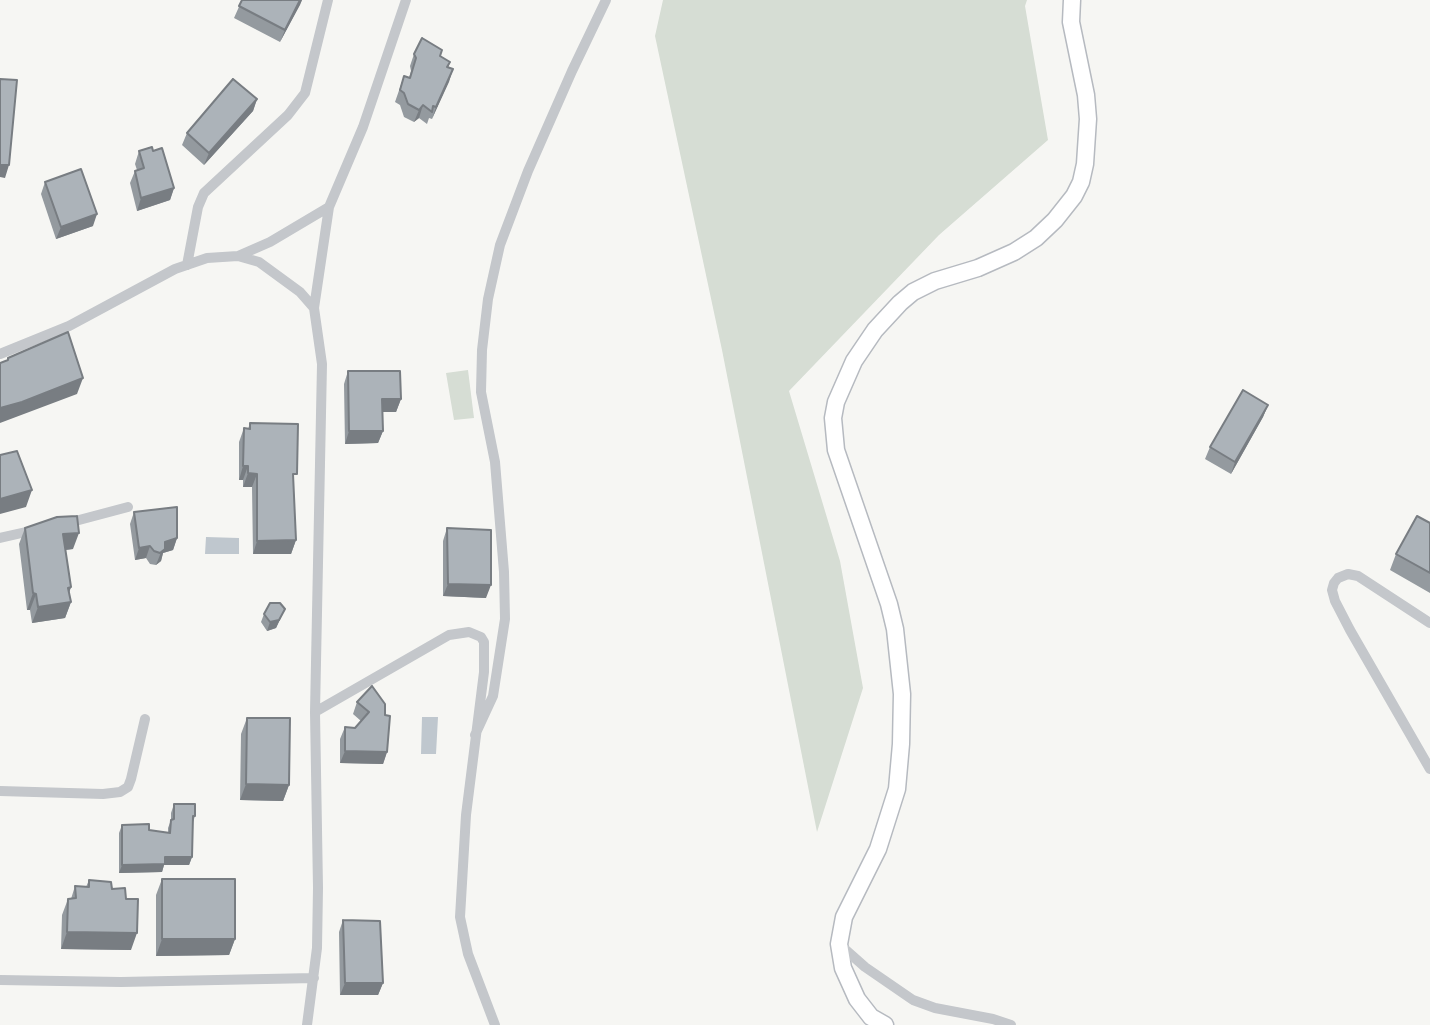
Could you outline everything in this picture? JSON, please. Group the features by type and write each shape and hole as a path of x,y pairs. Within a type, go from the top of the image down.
{"street":[{"path":"187,265 198,207 204,193 288,115 305,93 328,0"},
{"path":"307,1025 314,978 318,888 315,712 322,364 314,308 329,207 363,127 406,0"},
{"path":"475,735 493,696 505,619 496,473 481,392 482,350 488,299 500,245 528,171 606,0"},
{"path":"885,1025 871,1017 857,999 843,968 839,944 844,917 878,849 895,797 901,751 902,704 898,648 889,604 836,450 833,418 844,380 864,345 900,303 935,281 978,268 1014,252 1046,229 1074,196 1086,164 1088,119 1086,95 1071,22 1072,0"},
{"path":"238,256 270,242 329,207"},
{"path":"0,354 69,326 175,269 207,258 238,256 259,262 300,292 314,308"},
{"path":"0,538 128,508"},
{"path":"1430,623 1358,576 1348,574 1334,583 1332,590 1335,601 1349,630 1430,769"},
{"path":"315,712 442,638 469,632 481,637 485,648 466,815 460,917 468,954 495,1025"},
{"path":"0,791 103,794 120,792 128,787 131,779 145,719"},
{"path":"839,944 865,967 913,1000 935,1009 993,1019 1010,1025"},
{"path":"0,980 121,982 314,978"}],"shaded area":[{"path":"663,0 1027,0 1025,6 1048,140 939,235 789,391 840,561 863,688 817,832 722,350 655,36"},
{"path":"468,370 474,418 454,420 446,373"},
{"path":"206,537 239,538 239,554 205,554"},
{"path":"422,717 438,717 436,754 421,754"}],"building":[{"path":"242,0 300,0 285,30 239,6"},
{"path":"422,38 442,50 440,56 450,62 447,67 453,69 432,112 423,105 419,110 408,104 400,90 404,76 410,78 416,58 414,54"},
{"path":"0,79 17,80 9,165 0,165"},
{"path":"233,79 257,99 209,153 187,133"},
{"path":"152,147 153,151 162,148 174,188 141,198 135,171 144,168 139,151"},
{"path":"81,169 97,214 61,227 45,182"},
{"path":"68,332 83,378 0,408 0,363"},
{"path":"348,371 400,371 401,399 382,399 383,431 349,431"},
{"path":"1243,390 1268,405 1235,462 1210,447"},
{"path":"250,423 298,424 297,474 293,474 296,540 257,541 257,474 248,473 248,466 243,466 244,428 250,429"},
{"path":"17,451 32,490 0,499 0,455"},
{"path":"177,507 177,538 165,542 165,549 160,553 150,546 139,548 134,512"},
{"path":"77,516 79,533 63,534 71,602 38,607 36,594 33,593 25,528 57,517"},
{"path":"1417,516 1430,523 1430,573 1396,554"},
{"path":"447,528 491,530 491,585 448,584"},
{"path":"270,603 280,603 285,609 279,620 270,622 264,614"},
{"path":"372,686 385,704 385,715 390,716 387,752 345,751 345,727 355,728 369,712 357,702"},
{"path":"247,718 290,718 289,785 246,784"},
{"path":"174,804 195,804 192,857 165,857 165,864 122,865 122,825 149,824 149,830 170,833"},
{"path":"162,879 235,879 235,939 162,939"},
{"path":"89,880 111,882 112,889 125,888 126,899 138,899 137,933 67,932 68,899 76,898 75,886 89,887"},
{"path":"343,920 380,921 383,983 345,983"}]}
